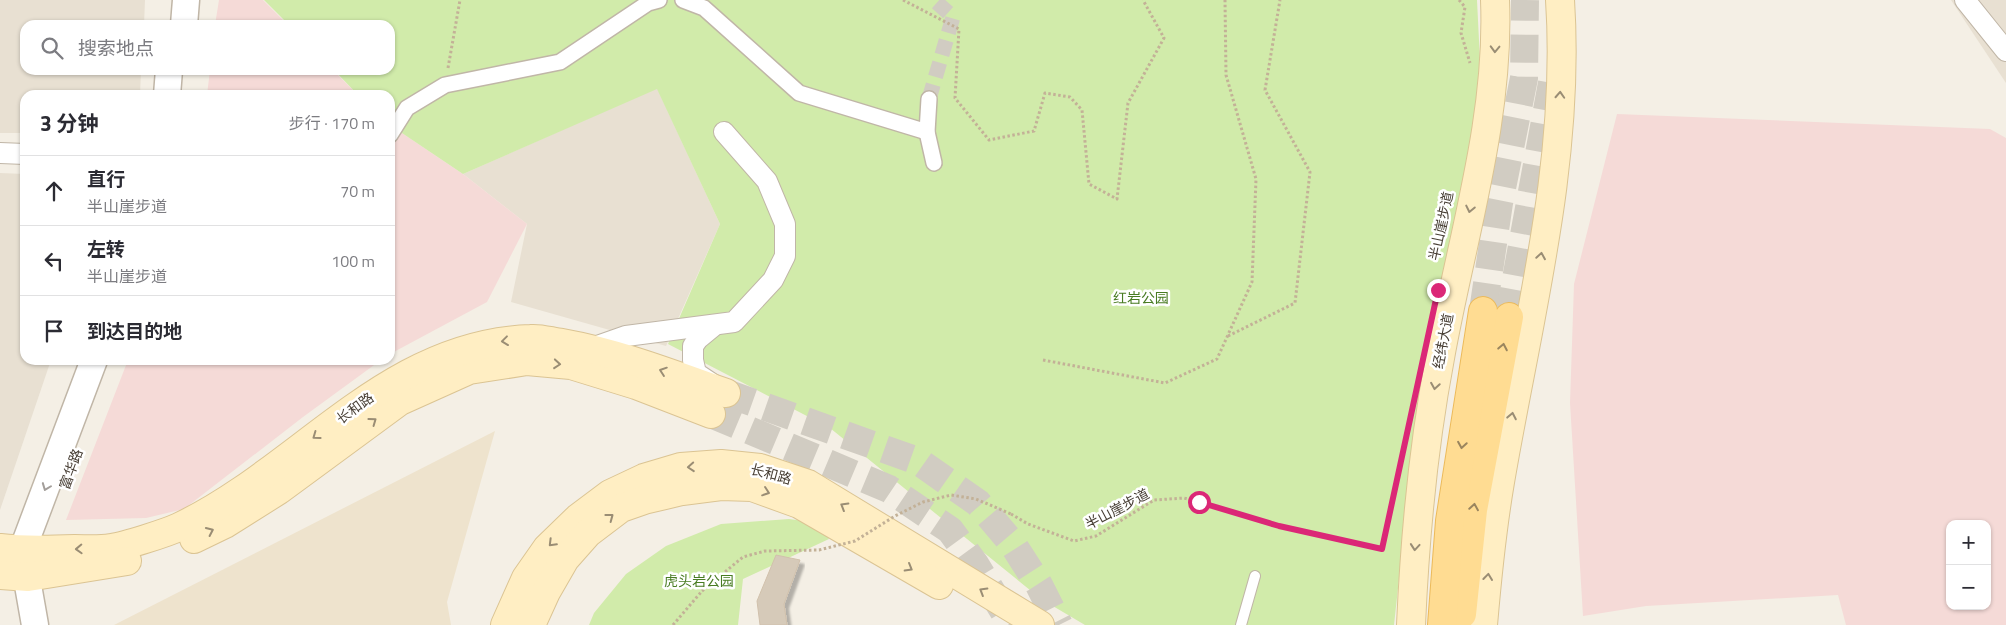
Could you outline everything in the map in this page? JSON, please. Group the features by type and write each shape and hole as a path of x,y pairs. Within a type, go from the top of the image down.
{"main road":[{"name":"经纬大道","path":"1411,625 1414,552 1424,450 1440,358 1490,104 1495,57 1495,0"},
{"path":"1483,625 1500,483 1536,289 1554,175 1561,94 1560,0"},
{"path":"1442,625 1450,521 1496,314 1463,592 1461,625"},
{"name":"长和路","path":"21,550 112,548 177,528 214,508 388,384 426,363 465,349 502,341 533,338 589,349 641,363 718,403"},
{"name":"长和路","path":"0,575 28,577 118,564 180,545 225,524 279,490 400,401 469,370 527,362 572,366 636,385 718,403"},
{"name":"长和路","path":"505,625 526,578 547,548 578,518 610,494 644,478 681,467 722,464 760,468 808,484 1040,625"},
{"name":"长和路","path":"531,625 546,592 565,560 588,533 621,508 644,500 682,491 721,486 752,488 799,504 1007,625"}],"street":[{"path":"172,20 173,0"},
{"path":"184,20 186,0"},
{"path":"395,127 407,108 445,85 560,62 648,3 659,0"},
{"path":"683,0 704,8 799,93 927,132"},
{"path":"1965,0 2006,51"},
{"path":"167,90 168,75"},
{"path":"179,90 181,75"},
{"path":"929,100 927,132 934,163"},
{"path":"589,349 626,336 734,322 773,280 785,256 785,224 768,182 724,132"},
{"path":"0,153 20,154"},
{"path":"715,325 698,339 693,346 693,360 696,373 718,403"},
{"name":"富华路","path":"28,577 21,550 92,365"},
{"name":"富华路","path":"21,550 108,365"},
{"path":"28,577 35,625"}],"lane":[{"path":"1241,625 1255,576"}],"path":[{"path":"445,85 460,0"},
{"path":"903,0 959,29 955,98 989,140 1034,131 1045,93 1070,97 1082,110 1089,184 1117,199 1128,103 1164,38 1142,0"},
{"path":"1043,360 1165,383 1217,359 1252,282 1256,179 1226,75 1225,0"},
{"path":"1227,336 1295,303 1310,172 1265,90 1280,0"},
{"path":"1459,0 1465,7 1461,33 1472,70"},
{"name":"半山崖步道","path":"673,625 702,591 743,557 765,551 819,550 855,541 895,516 923,502 951,494 976,499 1028,524 1074,541 1096,536 1154,500 1184,498 1279,526 1382,549 1401,462"}],"shaded area":[{"path":"0,0 145,0 144,20 20,20 20,75 141,75 140,90 20,90 20,133 0,133"},
{"path":"219,0 263,0 283,20 216,20"},
{"path":"1951,0 2006,0 2006,83"},
{"path":"209,75 338,75 353,90 208,90"},
{"path":"657,88 720,224 666,346 511,302 527,224 463,174"},
{"path":"1617,114 1990,129 2006,138 2006,625 1846,625 1838,595 1646,606 1583,616 1570,403 1574,284"},
{"path":"395,128 463,174 527,224 487,302 395,351"},
{"path":"0,173 20,174 20,365 49,365 0,510"},
{"path":"126,365 374,365 303,417 184,509 146,518 66,520"},
{"path":"495,431 447,602 451,625 114,625"}],"green space":[{"name":"红岩公园","path":"264,0 1477,0 1483,122 1415,431 1394,625 1085,625 1041,599 830,428 668,344 720,224 657,89 463,174 395,128 395,90 353,90 339,75 395,75 395,20 284,20"},
{"name":"虎头岩公园","path":"789,519 818,523 829,539 743,579 738,625 589,625 594,613 626,574 666,546 721,524"}],"building":[{"path":"776,555 800,560 784,604 787,625 760,625 757,601"}],"tunnel":[{"path":"929,99 953,17 934,0"},
{"path":"1483,311 1499,203 1524,78 1525,0"},
{"path":"1509,317 1552,83"},
{"path":"726,393 918,461 978,503 1012,543 1039,585 1059,625"},
{"path":"711,414 889,489 950,530 975,564 1012,625"}],"route":[{"path":"1199,502 1279,526 1382,549 1438,290"}]}
